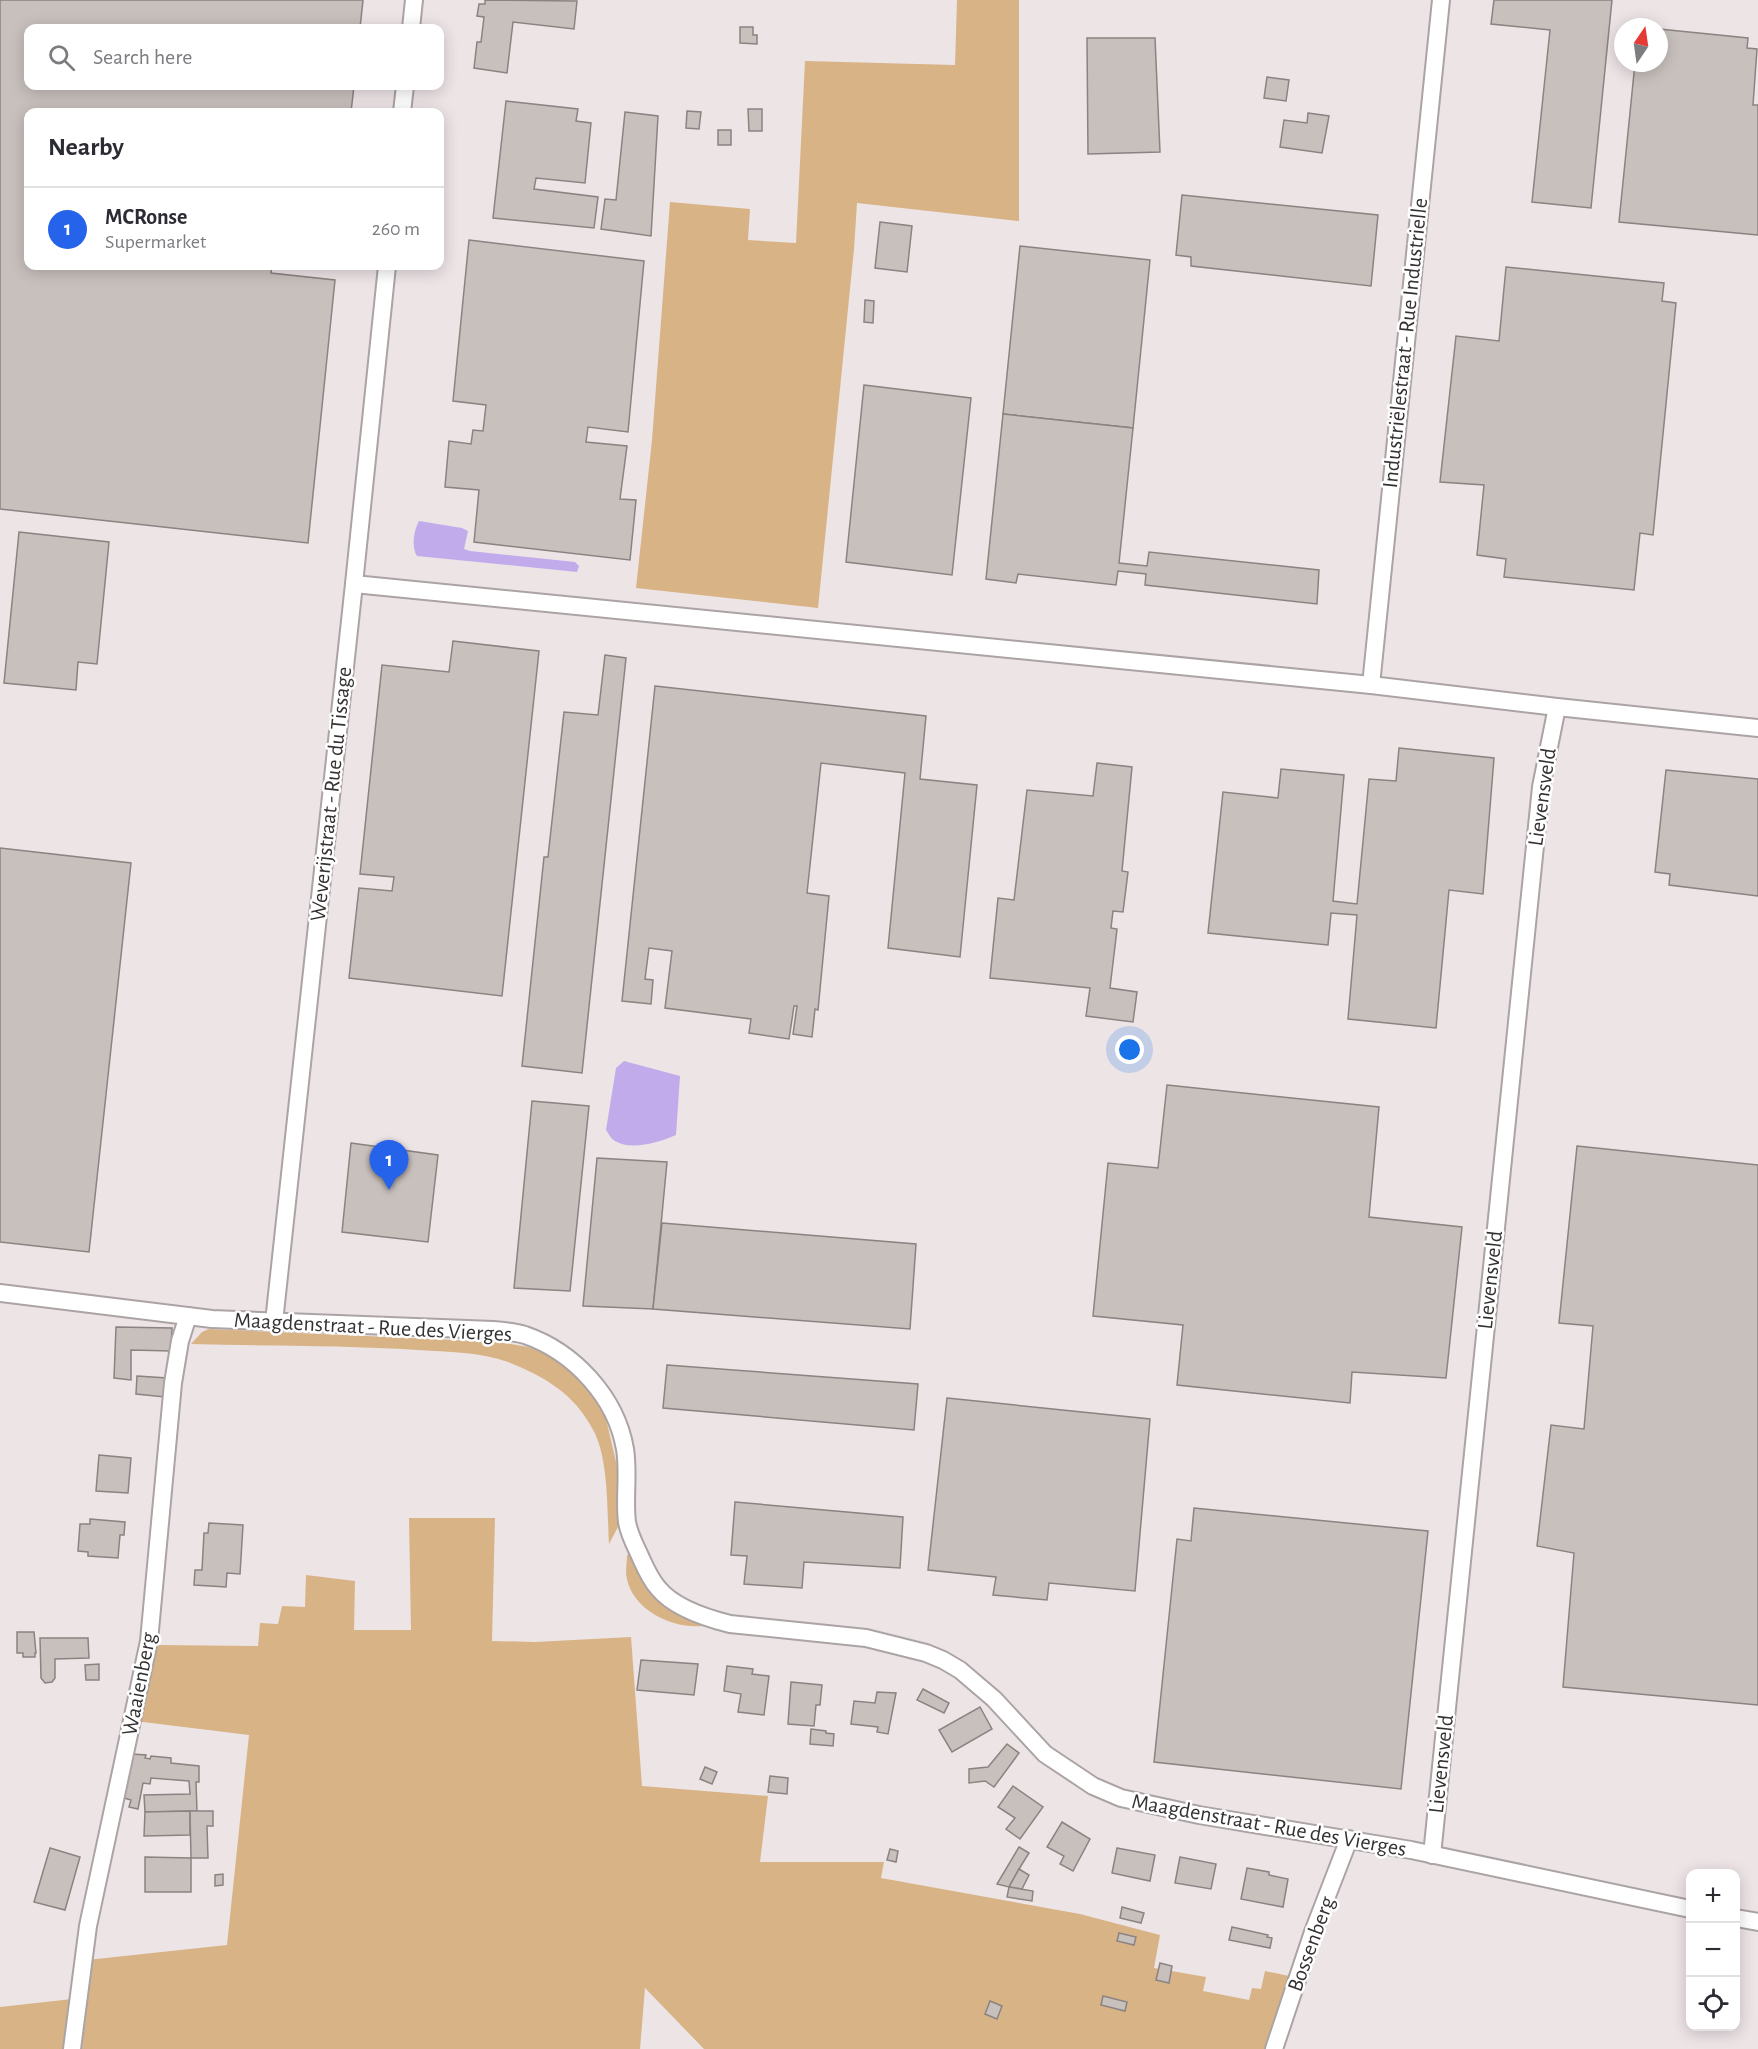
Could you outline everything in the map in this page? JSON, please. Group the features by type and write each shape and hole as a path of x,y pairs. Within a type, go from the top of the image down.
{"street":[{"path":"411,24 414,0"},
{"name":"Industriëlestraat - Rue Industrielle","path":"1371,685 1441,0"},
{"path":"402,108 405,90"},
{"name":"Weverijstraat - Rue du Tissage","path":"274,1322 387,270"},
{"path":"354,584 1371,685 1758,728"},
{"name":"Lievensveld","path":"1432,1854 1539,799 1557,707"},
{"name":"Maagdenstraat - Rue des Vierges","path":"0,1293 188,1316 274,1322 493,1330 524,1335 567,1357 594,1383 605,1399 625,1448 629,1530 644,1565 657,1587 667,1597 693,1611 730,1624 866,1638 943,1660 960,1670 994,1698 1045,1754 1079,1778 1114,1796 1200,1815 1432,1854 1686,1908"},
{"name":"Waaienberg","path":"72,2049 88,1926 149,1641 172,1383 180,1341 188,1316"},
{"name":"Bossenberg","path":"1274,2049 1313,1932 1349,1839"},
{"path":"1740,1919 1758,1922"}],"shaded area":[{"path":"957,0 1019,0 1019,221 857,203 818,608 636,588 652,440 670,202 750,209 748,240 796,243 805,61 955,65"},
{"path":"419,521 468,531 464,549 470,551 575,562 579,566 577,572 417,556 414,539"},
{"path":"624,1061 680,1076 676,1135 654,1143 637,1145 622,1144 610,1136 606,1130 616,1068"},
{"path":"209,1329 500,1342 545,1353 575,1376 598,1399 606,1419 617,1466 619,1525 609,1544 602,1453 592,1428 585,1416 567,1396 534,1373 498,1359 464,1353 362,1347 191,1344 202,1332"},
{"path":"409,1518 495,1518 492,1641 535,1642 631,1637 642,1786 768,1796 760,1862 884,1862 881,1878 1080,1914 1160,1935 1154,1968 1206,1977 1203,1991 1249,2000 1252,1988 1261,1989 1265,1971 1294,1977 1270,2049 704,2049 645,1988 640,2049 82,2049 87,1960 227,1945 249,1735 135,1721 157,1645 258,1646 260,1623 278,1624 282,1606 305,1607 306,1575 355,1581 354,1630 411,1630"},
{"path":"632,1553 659,1596 676,1613 702,1626 667,1621 637,1600 626,1576 627,1555"},
{"path":"72,1999 69,2049 0,2049 0,2007"}],"building":[{"path":"0,0 363,0 360,24 24,24 24,90 354,90 351,108 24,108 24,270 271,270 271,273 335,280 308,543 0,509"},
{"path":"485,0 577,1 574,29 513,22 507,73 474,68 477,42 481,42 484,17 477,16 479,4 485,4"},
{"path":"1494,0 1612,0 1591,208 1532,202 1550,30 1491,24"},
{"path":"740,27 753,27 753,35 757,35 757,44 740,43"},
{"path":"1668,30 1748,38 1747,48 1757,49 1753,105 1758,105 1758,235 1619,222 1634,72 1668,72"},
{"path":"1087,38 1155,38 1160,152 1088,154"},
{"path":"1267,77 1289,80 1286,101 1264,98"},
{"path":"506,101 578,109 576,121 591,123 585,183 536,178 534,189 598,197 594,228 493,218"},
{"path":"748,109 762,109 762,131 749,131"},
{"path":"687,111 701,112 699,129 686,128"},
{"path":"625,112 658,116 651,236 601,229 605,199 616,200"},
{"path":"1308,113 1329,116 1322,153 1280,147 1284,120 1307,123"},
{"path":"718,130 731,130 731,145 718,145"},
{"path":"1182,195 1378,215 1371,286 1191,266 1191,257 1176,255"},
{"path":"880,222 912,226 907,272 875,268"},
{"path":"469,240 644,261 628,432 588,427 586,442 627,446 620,499 636,500 630,560 474,542 479,490 445,487 449,441 471,444 473,430 483,431 486,405 453,401"},
{"path":"1020,246 1150,260 1133,428 1003,414"},
{"path":"1506,267 1664,283 1662,301 1676,303 1653,535 1640,533 1634,590 1504,577 1506,559 1477,555 1484,485 1440,482 1456,336 1499,341"},
{"path":"865,300 874,301 873,323 864,322"},
{"path":"864,385 971,398 952,575 846,562"},
{"path":"1003,414 1133,428 1119,563 1147,566 1149,552 1319,570 1317,604 1145,585 1146,574 1118,571 1116,585 1018,574 1016,583 986,579"},
{"path":"19,532 109,542 97,664 78,662 76,690 4,683"},
{"path":"453,641 539,651 502,996 349,978 359,888 392,891 394,877 360,874 382,665 449,672"},
{"path":"605,655 626,658 582,1073 522,1066 544,857 548,857 564,712 598,715"},
{"path":"655,686 926,716 920,779 977,785 960,957 888,948 905,773 821,763 807,893 829,896 818,1010 815,1009 812,1037 793,1034 797,1006 794,1006 789,1039 749,1033 751,1019 665,1008 672,951 649,948 645,979 653,980 651,1004 622,1001"},
{"path":"1399,748 1494,758 1483,894 1449,890 1436,1028 1348,1019 1357,915 1331,913 1328,945 1208,933 1223,792 1278,798 1281,769 1344,775 1333,901 1357,904 1369,779 1396,781"},
{"path":"1097,763 1132,767 1122,871 1128,872 1123,912 1113,911 1111,928 1117,929 1110,988 1137,992 1133,1022 1086,1016 1090,988 990,978 998,898 1014,900 1027,790 1093,796"},
{"path":"1666,770 1758,779 1758,896 1669,885 1670,874 1655,872"},
{"path":"0,848 131,863 89,1252 0,1242"},
{"path":"1167,1085 1379,1107 1369,1217 1462,1227 1446,1378 1352,1372 1350,1403 1177,1385 1183,1325 1093,1316 1108,1163 1158,1168"},
{"path":"532,1101 589,1106 570,1291 514,1288"},
{"path":"351,1143 438,1155 428,1242 342,1232"},
{"path":"1577,1146 1758,1165 1758,1705 1563,1687 1574,1553 1537,1546 1551,1425 1584,1429 1593,1326 1559,1323"},
{"path":"597,1158 667,1162 653,1309 583,1306"},
{"path":"662,1223 916,1244 910,1329 653,1309"},
{"path":"116,1327 172,1328 171,1351 131,1350 131,1380 114,1378"},
{"path":"667,1365 918,1384 914,1430 663,1408"},
{"path":"137,1376 167,1378 165,1397 136,1394"},
{"path":"947,1398 1150,1419 1135,1591 1049,1583 1047,1600 993,1595 996,1577 928,1570"},
{"path":"99,1455 131,1458 128,1493 96,1491"},
{"path":"735,1502 903,1517 900,1568 804,1562 802,1588 744,1584 747,1556 731,1555"},
{"path":"1194,1508 1428,1531 1401,1789 1154,1762 1177,1539 1191,1541"},
{"path":"90,1519 125,1522 124,1535 120,1535 118,1558 88,1556 88,1552 78,1551 80,1524 90,1524"},
{"path":"209,1523 243,1525 240,1574 227,1573 226,1587 194,1585 195,1570 202,1570 204,1533 208,1533"},
{"path":"17,1632 34,1632 35,1657 23,1657 23,1653 17,1653"},
{"path":"40,1638 88,1638 89,1658 55,1659 55,1678 52,1682 45,1683 41,1678"},
{"path":"641,1660 698,1664 694,1695 637,1690"},
{"path":"99,1664 99,1680 86,1680 85,1665"},
{"path":"727,1666 753,1669 752,1674 769,1676 764,1715 738,1712 741,1694 724,1691"},
{"path":"791,1682 822,1685 820,1705 816,1705 814,1726 788,1724"},
{"path":"923,1689 949,1703 944,1713 917,1700"},
{"path":"877,1692 896,1693 888,1734 877,1732 878,1727 851,1724 854,1701 875,1703"},
{"path":"980,1707 992,1729 952,1752 939,1730"},
{"path":"811,1729 834,1734 833,1746 810,1744"},
{"path":"1007,1744 1019,1753 994,1787 985,1781 969,1783 969,1769 988,1767"},
{"path":"132,1754 146,1755 145,1758 150,1759 151,1756 171,1758 171,1763 199,1766 199,1782 196,1782 197,1811 145,1812 144,1795 190,1794 189,1781 151,1778 150,1784 143,1783 138,1809 129,1807 131,1800 124,1798"},
{"path":"705,1767 717,1772 712,1784 700,1779"},
{"path":"770,1776 788,1778 787,1794 768,1792"},
{"path":"1013,1786 1043,1807 1020,1839 1006,1829 1015,1818 998,1807"},
{"path":"190,1811 190,1835 144,1836 145,1812"},
{"path":"190,1811 213,1811 213,1826 207,1826 208,1858 191,1858"},
{"path":"1062,1822 1090,1839 1073,1871 1060,1864 1064,1856 1047,1847"},
{"path":"1019,1847 1029,1853 1009,1887 997,1884"},
{"path":"50,1848 80,1857 65,1910 34,1902"},
{"path":"1117,1848 1155,1855 1150,1881 1112,1873"},
{"path":"890,1849 898,1851 896,1862 887,1860"},
{"path":"145,1857 191,1858 191,1892 145,1892"},
{"path":"1180,1857 1216,1864 1211,1889 1175,1883"},
{"path":"1247,1868 1269,1872 1269,1875 1288,1879 1283,1907 1241,1899"},
{"path":"1019,1869 1029,1875 1022,1889 1009,1887"},
{"path":"223,1874 223,1885 215,1886 215,1875"},
{"path":"1009,1887 1033,1891 1032,1901 1007,1897"},
{"path":"1122,1907 1144,1913 1141,1923 1120,1918"},
{"path":"1232,1927 1268,1935 1267,1937 1272,1938 1270,1948 1229,1940"},
{"path":"1119,1933 1136,1937 1134,1945 1117,1941"},
{"path":"1160,1963 1172,1966 1169,1983 1156,1980"},
{"path":"1103,1996 1127,2002 1125,2011 1101,2005"},
{"path":"990,2001 1002,2006 997,2019 985,2014"}],"place":[{"name":"MCRonse","path":"389,1190"}]}
